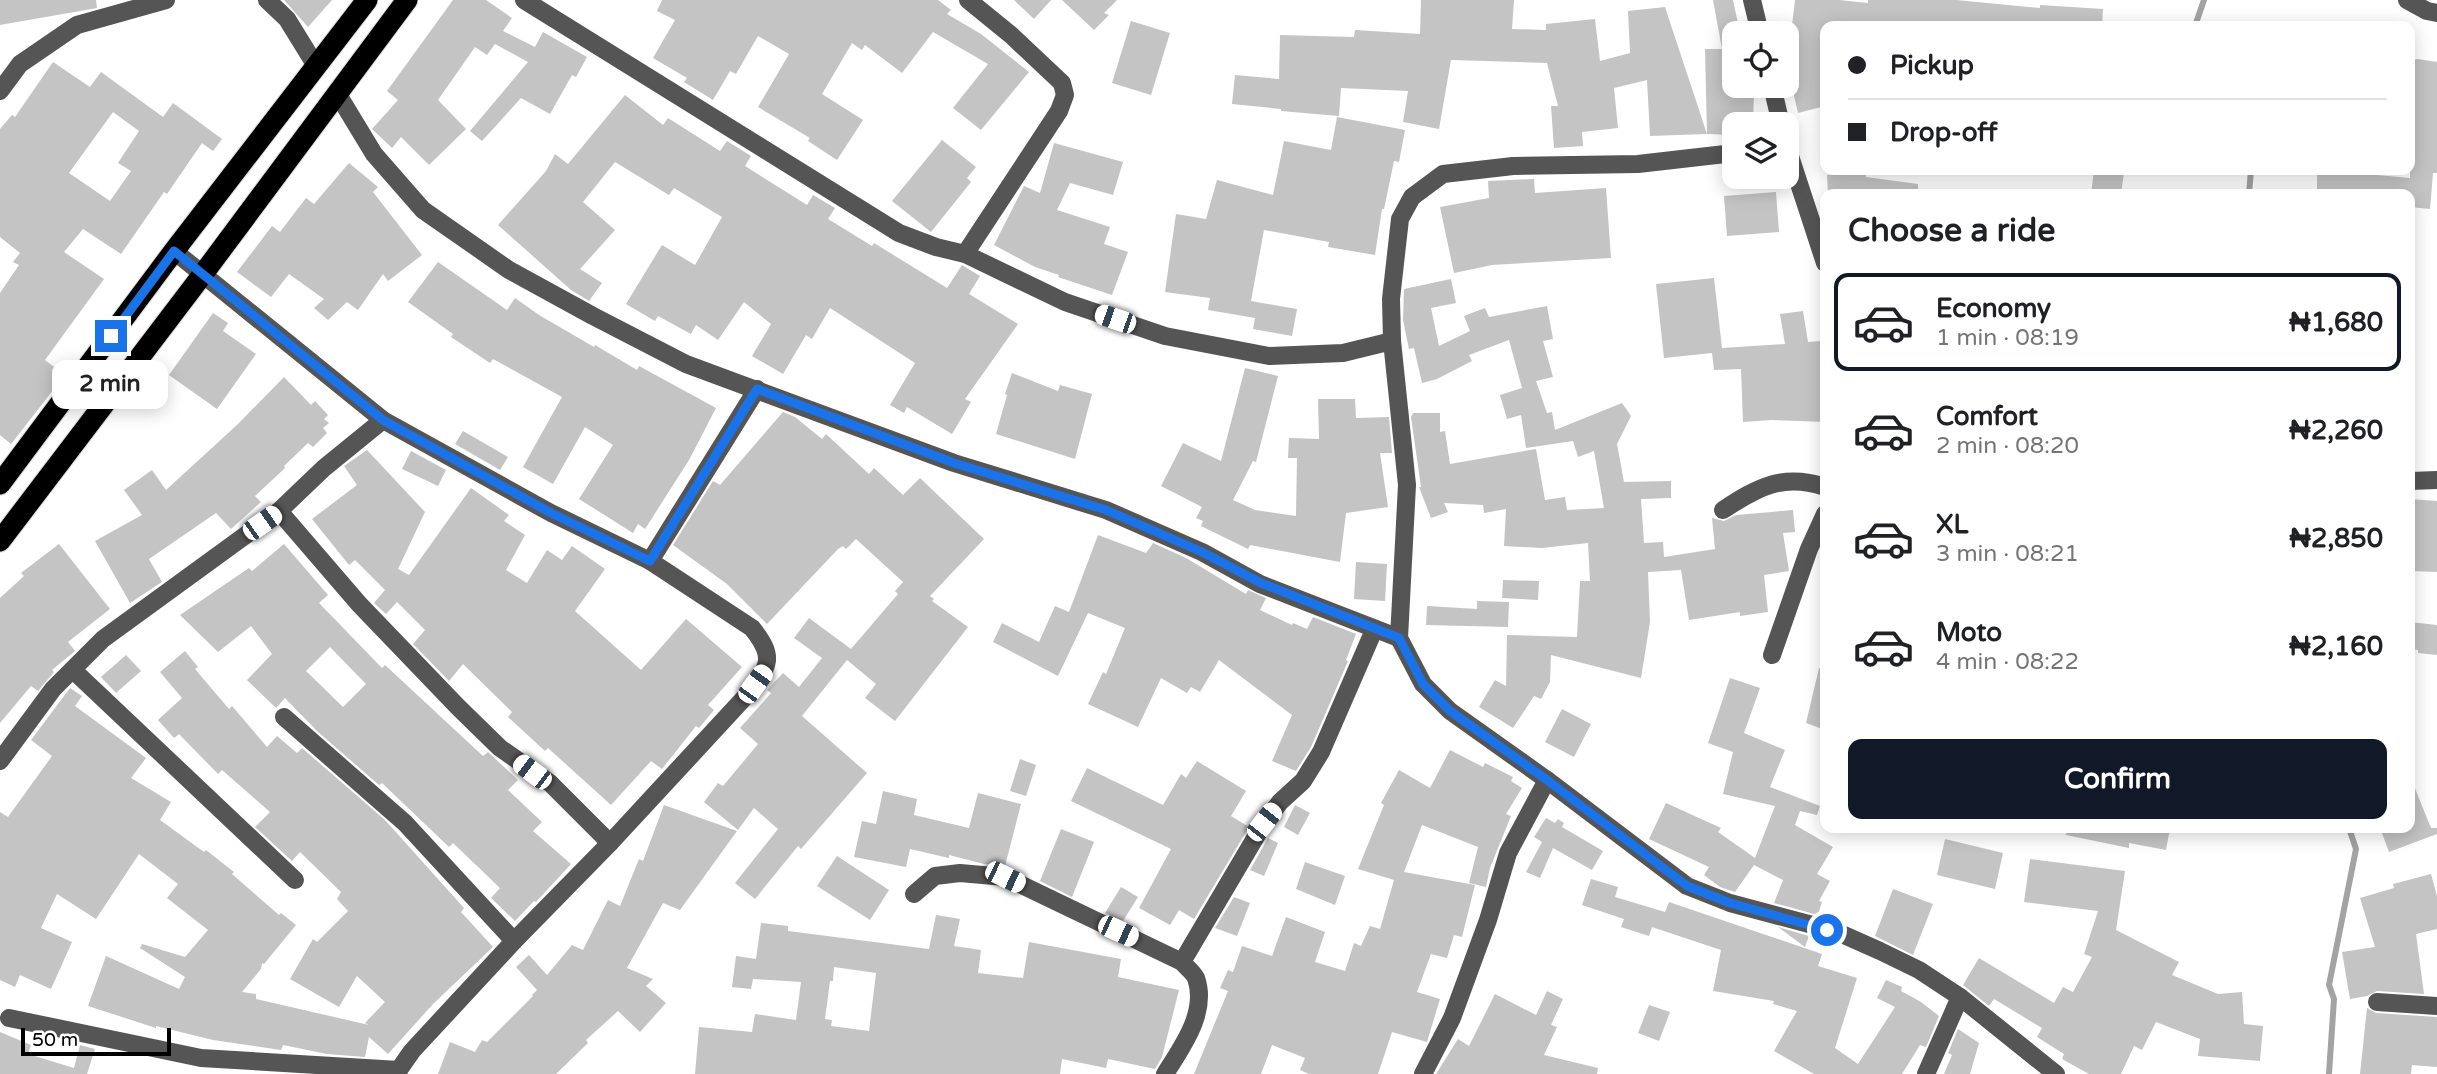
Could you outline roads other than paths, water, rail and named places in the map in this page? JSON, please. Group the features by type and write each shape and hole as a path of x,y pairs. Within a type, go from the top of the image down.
{"highway":[{"path":"0,484 174,251 367,0"},
{"path":"0,541 407,0"}],"street":[{"path":"0,91 20,64 77,25 166,0"},
{"path":"267,0 287,19 316,66"},
{"path":"524,0 898,233 965,254 1065,302 1166,336 1269,356 1343,353 1392,341"},
{"path":"965,254 1059,111 1065,95 1062,83 1011,35 968,0"},
{"path":"1752,0 1757,21"},
{"path":"2407,0 2427,11 2437,13"},
{"path":"337,93 373,154 424,210 509,270 593,316 686,363 954,463 1106,510 1202,552 1261,583 1399,638"},
{"path":"1722,154 1638,164 1513,166 1443,174 1412,197 1400,219 1391,299 1392,341 1407,485 1399,638 1423,684 1450,711 1547,780 1687,886 1730,903 1835,931 1899,960 1960,996 2056,1074"},
{"path":"1799,184 1820,248"},
{"path":"9,1018 201,1058 398,1072 412,1051 514,941 610,844 764,672 768,653 764,642 752,628 650,561 551,513 383,420 174,251"},
{"path":"650,561 757,389"},
{"path":"0,761 53,689 103,639 279,512 324,468 383,420"},
{"path":"1723,510 1749,493 1772,483 1795,480 1820,486"},
{"path":"2415,481 2437,480"},
{"path":"279,512 360,605 458,707 500,748 551,783 610,844"},
{"path":"1772,655 1820,525"},
{"path":"1182,962 1264,822 1280,802 1303,781 1321,752 1374,630"},
{"path":"73,670 295,880"},
{"path":"284,717 404,823 514,941"},
{"path":"1423,1074 1452,1018 1488,920 1508,853 1547,780"},
{"path":"914,894 935,876 960,873 1005,877 1182,962 1195,976 1199,998 1195,1020 1183,1047 1165,1074"},
{"path":"1926,1074 1960,996"},
{"path":"2377,1002 2437,1006"}],"waterway":[{"path":"2197,21 2204,0"},
{"path":"2249,189 2251,175"},
{"path":"2329,1074 2334,999 2329,985 2356,849 2351,833"}]}
